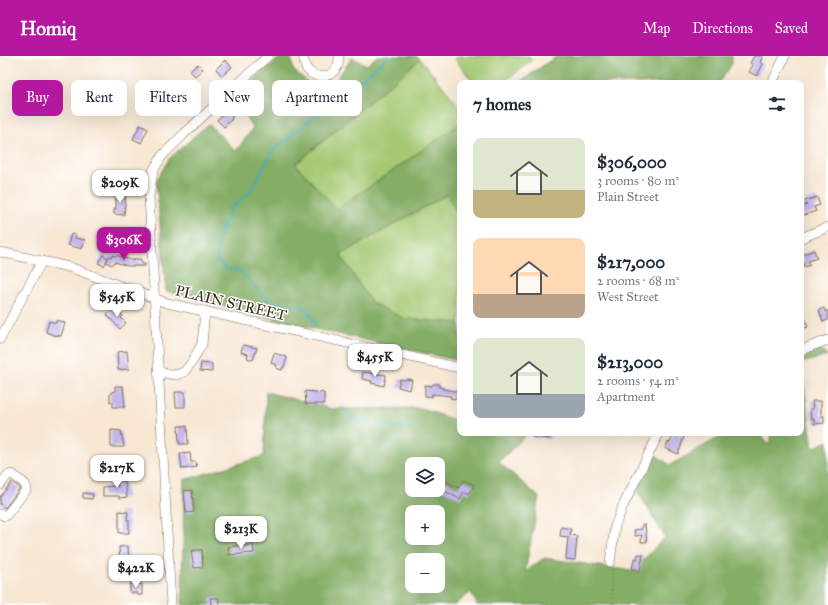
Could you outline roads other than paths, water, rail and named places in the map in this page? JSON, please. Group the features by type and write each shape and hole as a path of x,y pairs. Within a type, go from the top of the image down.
{"street":[{"path":"171,605 154,299 149,196 150,180 153,171 162,156 171,146 268,56"},
{"path":"304,56 305,65 308,70 313,74 325,76 335,71 338,66 339,56"},
{"path":"773,80 785,56"},
{"path":"804,237 828,227"},
{"name":"PLAIN STREET","path":"0,252 69,267 154,299 457,367"},
{"path":"0,340 42,261"},
{"path":"158,372 176,375 184,372 192,362 202,344 205,311"},
{"path":"804,349 828,340"},
{"path":"610,562 615,526 622,508 658,436"},
{"path":"0,485 8,476 12,474 25,484 27,489 5,516 0,514"}],"waterway":[{"path":"316,325 305,307 270,302 239,270 226,269 216,259 220,233 231,208 249,193 274,149 389,56"},
{"path":"343,408 353,421 414,429"}]}
